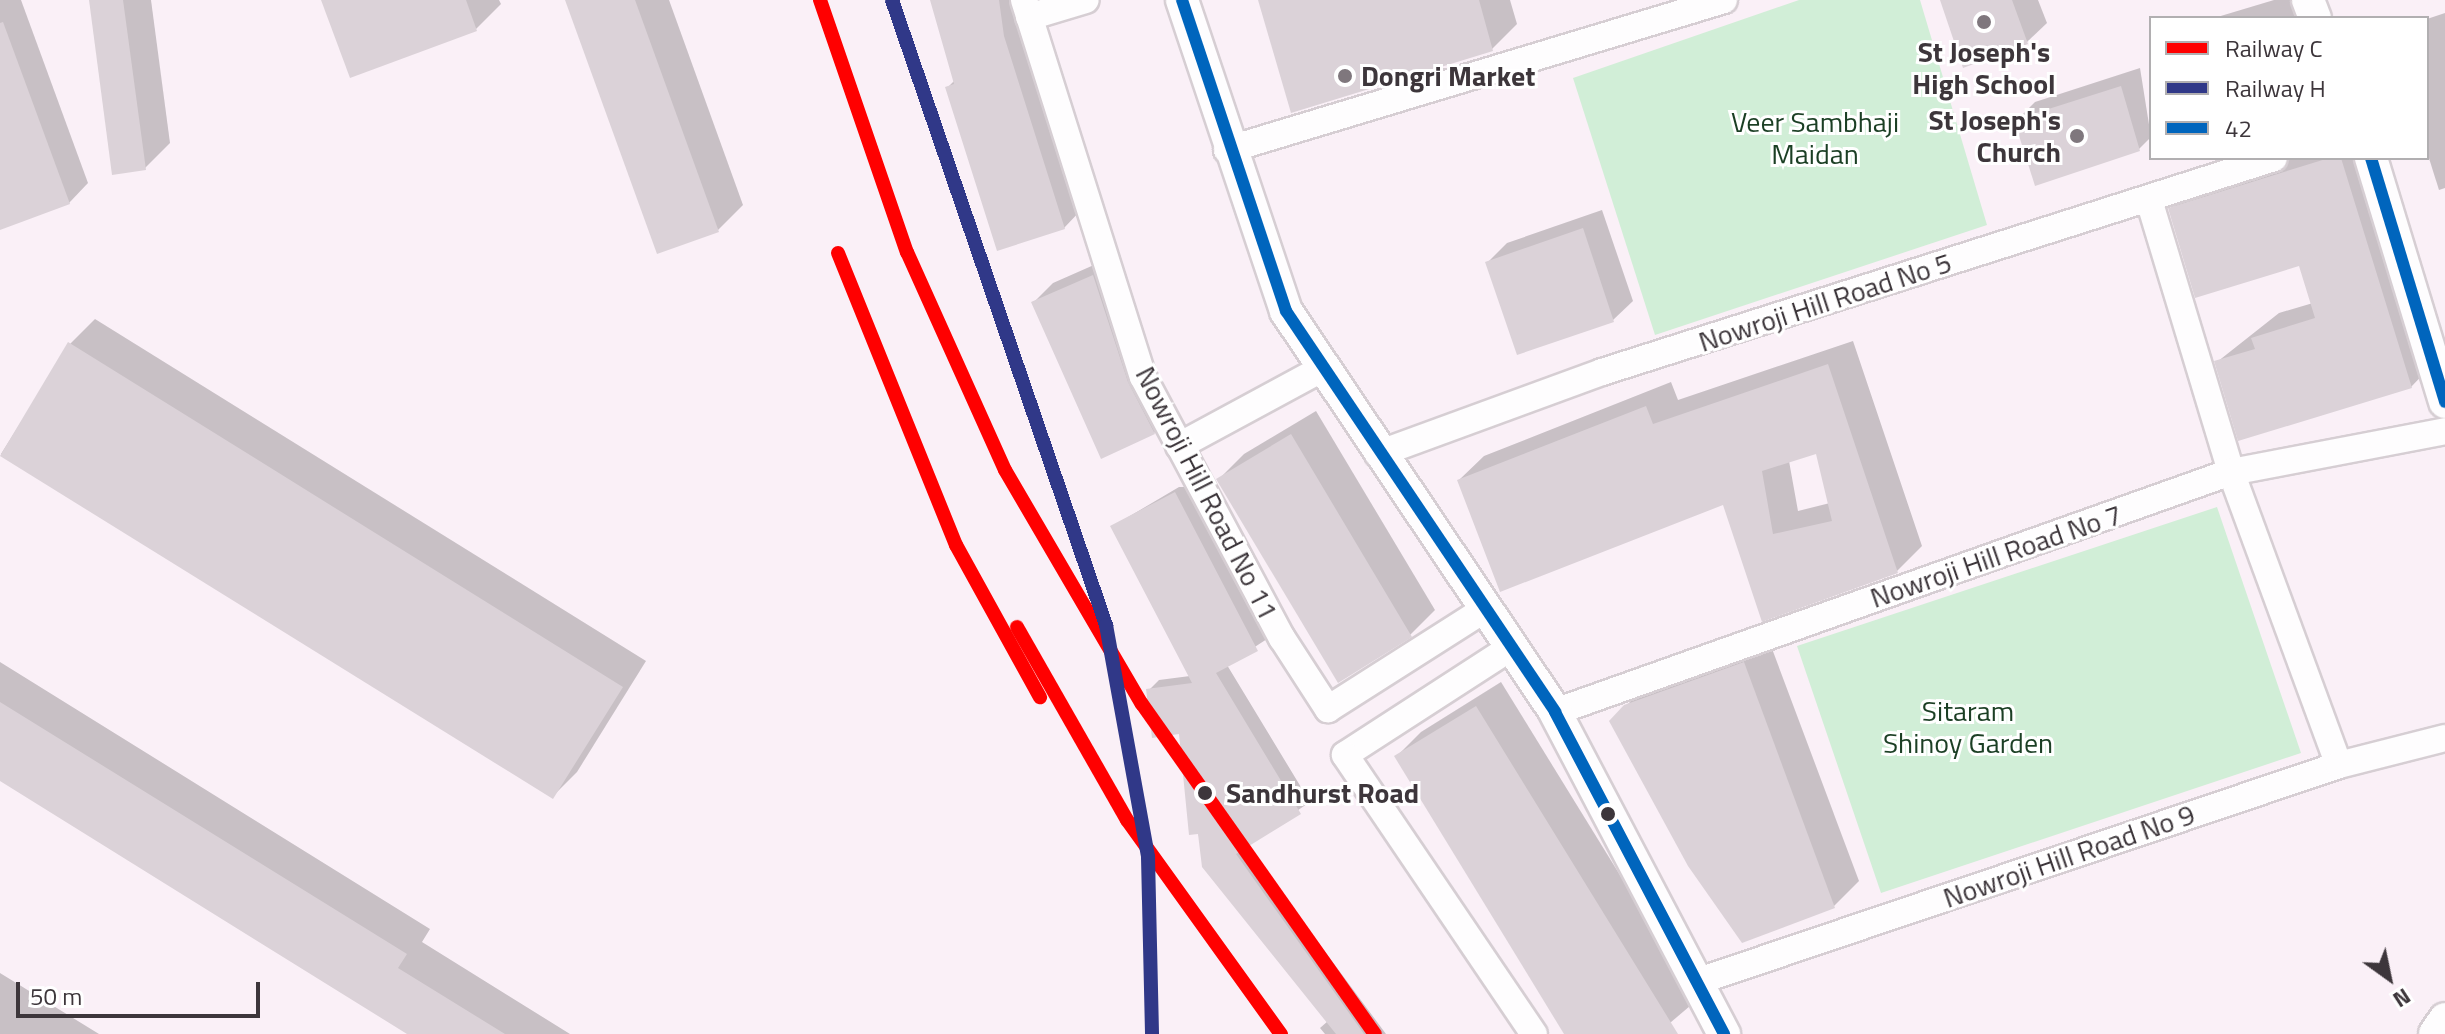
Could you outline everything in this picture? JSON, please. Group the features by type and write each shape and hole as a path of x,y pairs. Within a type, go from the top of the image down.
{"street":[{"path":"1027,8 1086,0"},
{"path":"1182,0 1227,150 1286,311 1507,650 1555,712 1722,1033"},
{"path":"1227,150 1724,0"},
{"name":"Nowroji Hill Road No 11","path":"1027,8 1143,377 1328,709 1482,611"},
{"name":"Nowroji Hill Road No 5","path":"1378,454 1602,372 2268,160"},
{"path":"2372,160 2437,343 2445,402"},
{"path":"2149,200 2231,472 2339,765"},
{"path":"1179,446 1323,368"},
{"name":"Nowroji Hill Road No 7","path":"1555,712 2231,472 2445,431"},
{"path":"1507,650 1345,755 1534,1034"},
{"name":"Nowroji Hill Road No 9","path":"1696,982 2339,765 2445,738"},
{"path":"2435,1034 2445,1019"}],"green space":[{"name":"Veer Sambhaji Maidan","path":"1799,0 1920,0 1987,225 1655,335 1573,78"},
{"name":"Sitaram Shinoy Garden","path":"2217,507 2301,753 1881,893 1797,646"}],"building":[{"path":"89,0 123,0 146,170 112,175"},
{"path":"321,0 466,0 477,31 350,78"},
{"path":"565,0 635,0 719,232 657,254"},
{"path":"930,0 999,0 1004,36 1065,229 997,251 945,87 954,84"},
{"name":"Dongri Market","path":"1258,0 1479,0 1493,51 1291,113"},
{"name":"St Joseph's High School","path":"1940,0 2012,0 2028,44 1963,68"},
{"path":"3,22 70,204 0,230 0,23"},
{"name":"St Joseph's Church","path":"2121,86 2140,151 2035,186 2014,120"},
{"path":"2323,160 2342,160 2412,388 2238,441 2214,361 2255,349 2251,338 2315,318 2299,266 2195,298 2168,208"},
{"path":"1583,228 1614,322 1517,355 1485,262"},
{"path":"1093,275 1128,382 1155,434 1101,459 1031,302"},
{"path":"68,342 623,687 553,799 0,456"},
{"path":"1828,364 1898,573 1762,622 1723,505 1500,592 1457,480 1646,406 1653,424","holes":["1816,454 1832,521 1773,534 1762,471"]},
{"path":"1291,434 1412,637 1338,683 1216,479"},
{"path":"1175,492 1258,651 1216,673 1301,814 1236,854 1364,1034 1336,1034 1202,867 1198,834 1189,835 1179,734 1152,738 1146,689 1192,683 1110,526"},
{"path":"1744,662 1835,908 1742,943 1688,866 1609,721 1624,705"},
{"path":"0,702 407,954 398,968 505,1034 407,1034 0,781"},
{"path":"1476,706 1678,1034 1564,1034 1394,756"}],"rail line":[{"name":"C","path":"820,0 907,252 1005,470 1142,704 1375,1034"},
{"name":"H","path":"892,0 1106,625 1148,857 1152,1034"},
{"name":"C","path":"838,253 956,545 1040,697"},
{"name":"C","path":"1017,627 1127,820 1281,1034"}],"transit line":[{"name":"42","path":"1182,0 1286,311 1555,712 1724,1034"},
{"name":"42","path":"2372,160 2445,402"}],"place":[{"name":"St Joseph's High School","path":"1984,22"},
{"name":"Dongri Market","path":"1345,76"},
{"name":"St Joseph's Church","path":"2077,136"},
{"name":"Sandhurst Road","path":"1205,793"}]}
